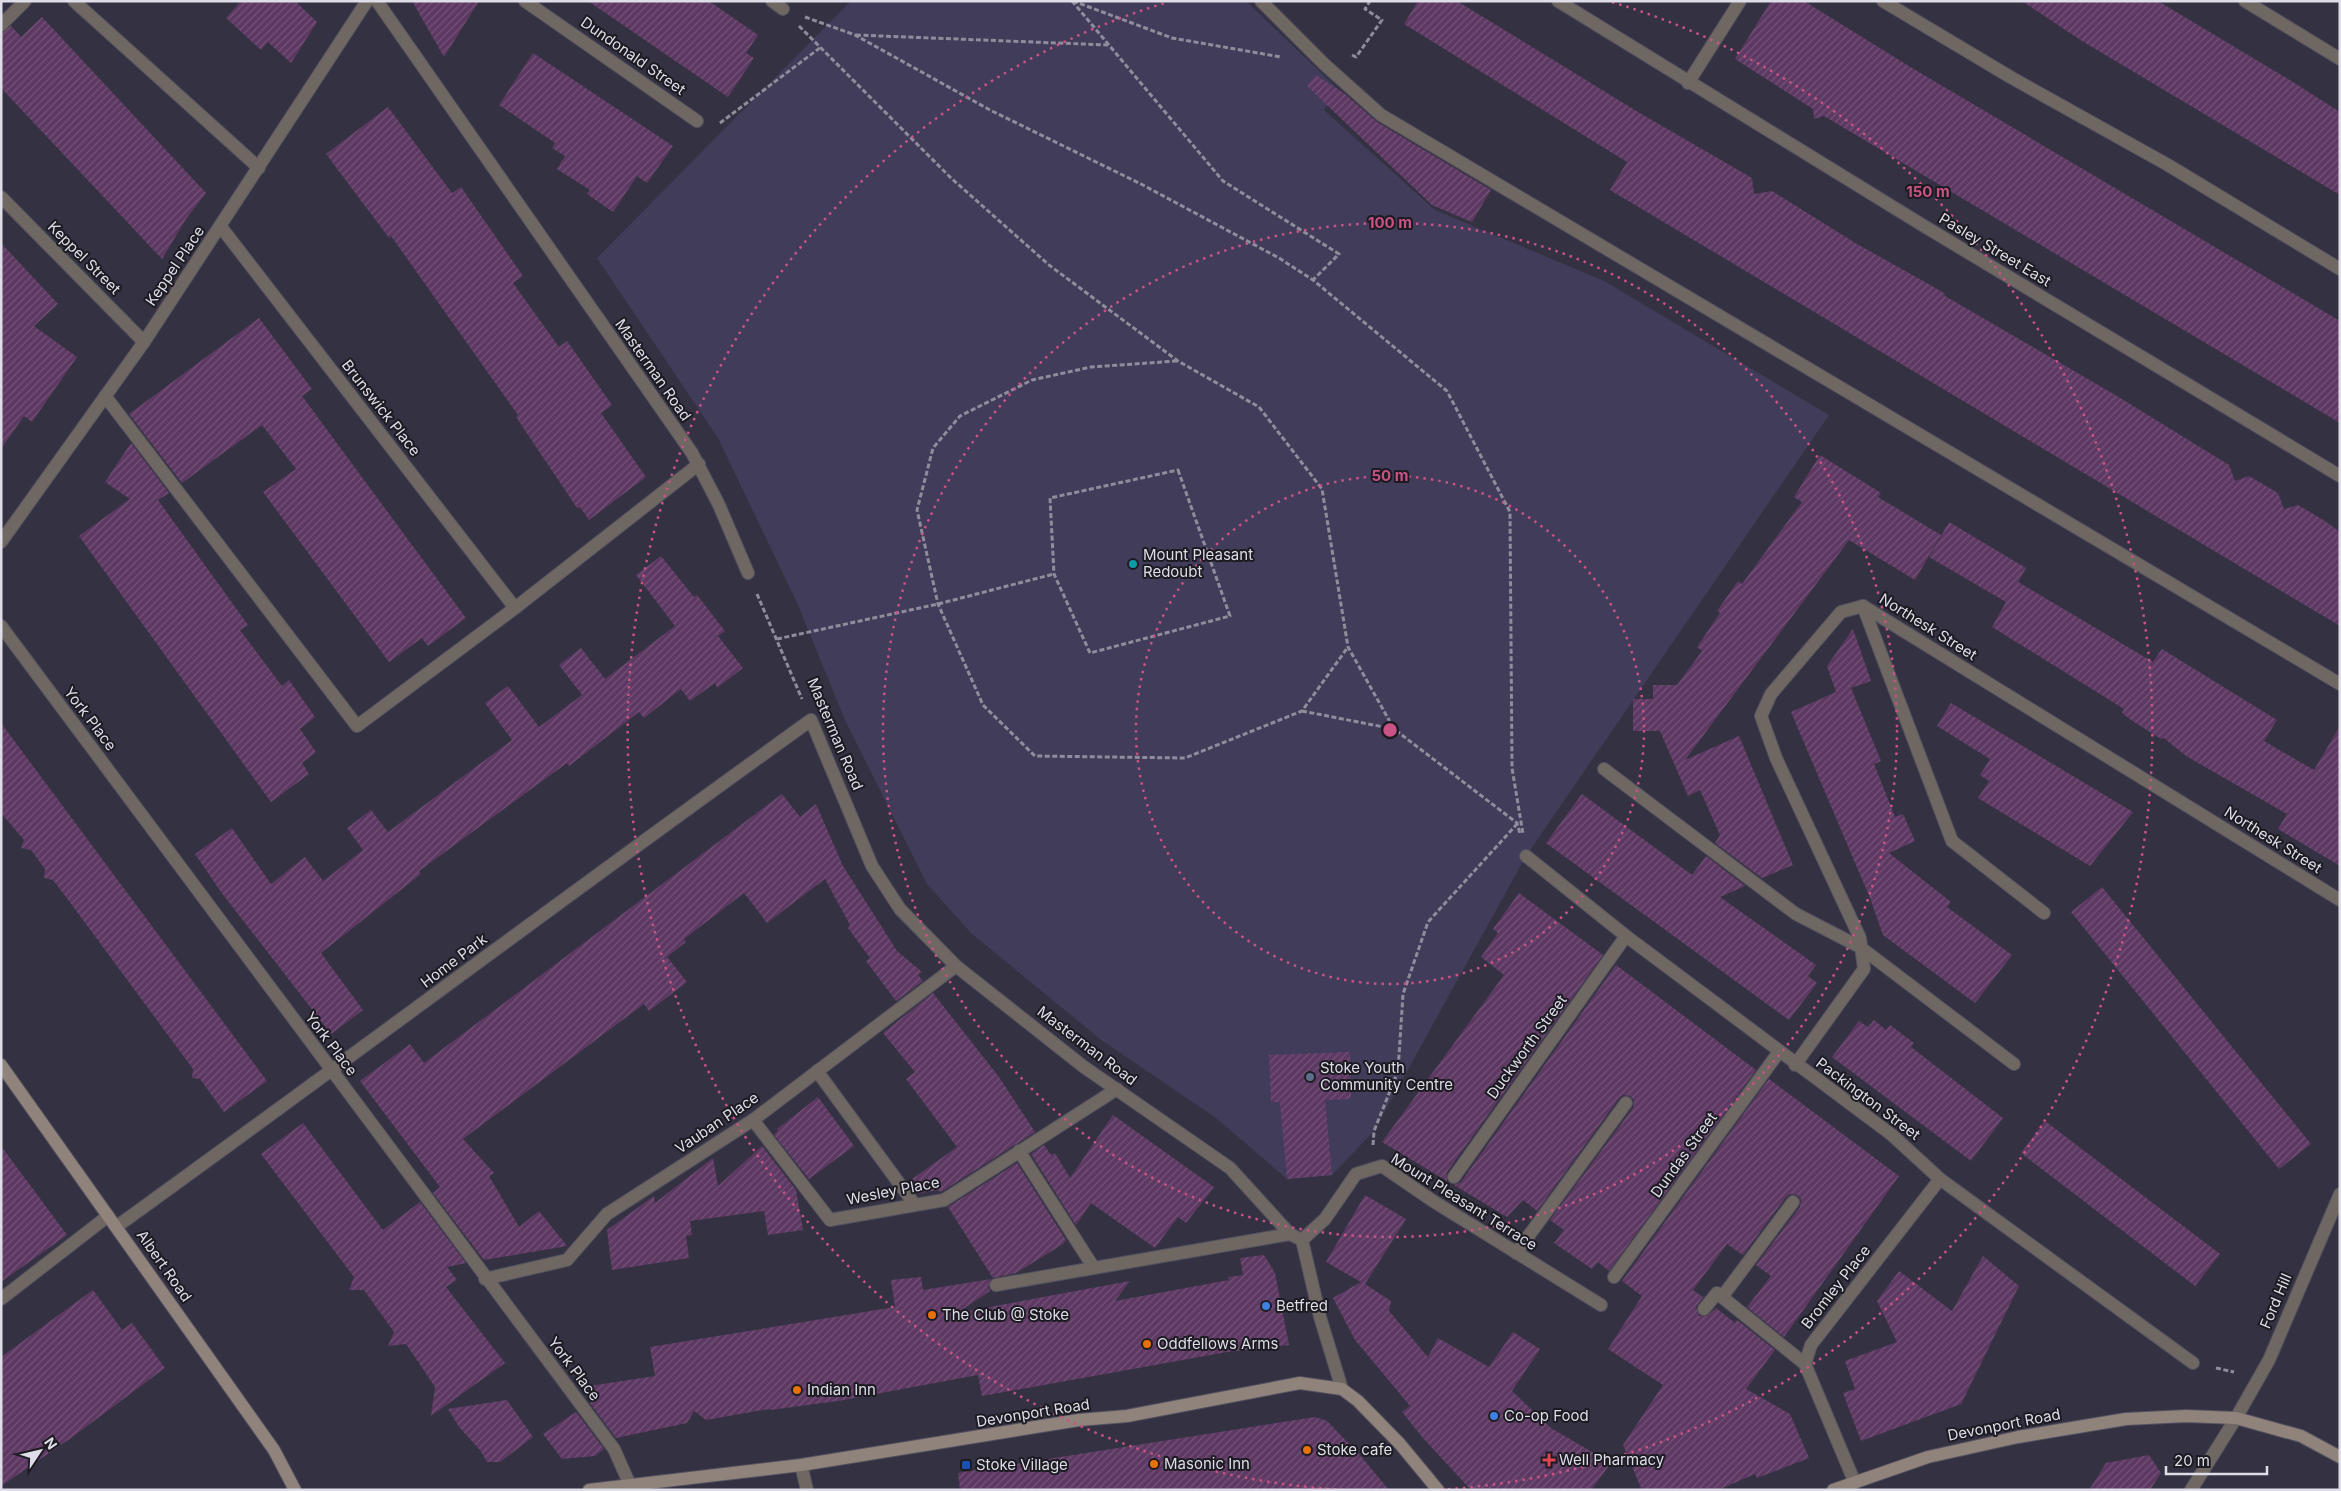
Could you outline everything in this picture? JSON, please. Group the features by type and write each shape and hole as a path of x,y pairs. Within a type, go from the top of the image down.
{"main road":[{"name":"Albert Road","path":"1,1065 274,1450 295,1490"},
{"name":"Devonport Road","path":"589,1490 801,1464 1079,1420 1170,1410 1300,1383 1342,1389"},
{"path":"1342,1389 1358,1401 1400,1444 1438,1490"},
{"name":"Devonport Road","path":"1833,1490 1928,1457 2018,1438 2126,1419 2186,1416 2236,1418 2301,1436 2340,1457"}],"street":[{"path":"1,25 25,1"},
{"path":"74,1 259,168"},
{"name":"Keppel Place","path":"1,542 144,342 221,227 367,1"},
{"name":"Masterman Road","path":"377,1 699,464 748,572"},
{"name":"Dundonald Street","path":"525,1 697,121"},
{"path":"772,1 783,9"},
{"path":"1261,1 1324,64 1380,115 2340,684"},
{"name":"Pasley Street East","path":"1558,1 1688,83 2340,476"},
{"path":"1688,83 1740,1"},
{"path":"1883,1 2012,78 2168,166 2340,269"},
{"path":"2245,1 2339,56"},
{"name":"Keppel Street","path":"1,197 144,342"},
{"name":"Brunswick Place","path":"221,227 514,608"},
{"path":"105,396 357,726 514,608 699,464"},
{"path":"1863,606 1952,842 2044,913"},
{"name":"Northesk Street","path":"1795,1065 1864,969 1860,938 1776,758 1761,716 1771,694 1841,612 1863,606 2340,900"},
{"name":"York Place","path":"1,626 485,1279 614,1449 630,1485"},
{"name":"Masterman Road","path":"811,720 872,866 900,909 956,966 1084,1067 1230,1168 1296,1237 1342,1389"},
{"name":"Home Park","path":"116,1227 332,1072 652,834 811,720"},
{"path":"1604,769 1796,914 1860,947 2014,1064"},
{"name":"Packington Street","path":"1526,856 1626,936 1795,1065 1892,1135 1940,1179 2193,1364"},
{"name":"Duckworth Street","path":"1454,1177 1626,936"},
{"name":"Vauban Place","path":"485,1279 567,1260 607,1214 753,1120 956,966"},
{"name":"Dundas Street","path":"1614,1277 1780,1052"},
{"path":"817,1071 915,1205"},
{"name":"Wesley Place","path":"753,1120 830,1220 944,1200 1117,1090"},
{"path":"1516,1252 1626,1103"},
{"path":"1019,1151 1094,1268"},
{"name":"Mount Pleasant Terrace","path":"1296,1237 1325,1219 1356,1174 1382,1166 1601,1305"},
{"name":"Bromley Place","path":"1805,1364 1811,1345 1940,1179"},
{"name":"Ford Hill","path":"2191,1490 2260,1377 2340,1194"},
{"path":"1722,1297 1793,1202"},
{"path":"1,1299 108,1216"},
{"path":"996,1285 1296,1237"},
{"path":"1704,1309 1717,1293 1805,1364 1855,1483"},
{"path":"801,1464 807,1490"}],"path":[{"path":"1072,1 1223,181 1339,254 1313,280"},
{"path":"1072,1 1172,38 1324,64"},
{"path":"1356,57 1382,20 1365,9 1370,1"},
{"path":"783,9 855,35 990,110 1141,184 1279,258 1313,280 1447,391 1510,512 1512,768 1526,856"},
{"path":"783,9 952,178 1049,265 1178,361 1258,407 1322,489 1348,647 1394,730 1517,824 1526,856"},
{"path":"855,35 1108,45"},
{"path":"697,121 720,124 821,47"},
{"path":"1178,361 1091,367 1032,380 960,416 933,448 917,510 938,604 982,705 1035,756 1185,758 1302,711 1348,647"},
{"path":"1178,470 1230,616 1090,653 1054,574 1050,498 1178,470"},
{"name":"Masterman Road","path":"748,572 811,720"},
{"path":"777,639 938,604 1054,574"},
{"path":"1302,711 1394,730"},
{"path":"1371,1170 1374,1131 1398,1071 1404,994 1428,922 1517,824"},
{"path":"2193,1364 2260,1377"}],"shaded area":[{"path":"851,1 1246,1 1339,90 1324,110 1435,210 1604,281 1829,415 1526,856 1374,1131 1332,1175 1287,1179 1216,1118 1100,1039 971,933 927,884 845,720 798,605 718,438 597,258"}],"building":[{"path":"241,1 295,1 317,22 291,63 268,42 261,50 226,18"},
{"path":"412,1 479,1 444,57"},
{"path":"588,1 709,1 758,35 746,53 754,58 728,97"},
{"path":"1418,1 1457,1 1638,112 1752,178 1754,194 1772,191 1857,244 1944,293 1945,296 2117,396 2229,465 2235,481 2249,476 2278,493 2284,509 2298,505 2325,521 2340,532 2340,626 1610,190 1627,162 1404,24"},
{"path":"1771,1 1804,1 1912,68 2340,321 2340,423 1824,116 1814,119 1813,109 1735,59"},
{"path":"2022,1 2158,1 2293,82 2340,112 2340,195 2082,41"},
{"path":"42,17 206,193 186,219 162,259 1,88 1,33 11,26 21,37"},
{"path":"533,53 673,146 647,183 637,176 613,212 587,194 590,190 557,169 565,156 552,148 555,143 499,105"},
{"path":"1316,75 1345,94 1377,122 1491,190 1472,222 1432,205 1307,86"},
{"path":"388,107 452,193 461,187 523,276 513,283 559,347 567,341 612,405 601,413 646,477 589,520 580,507 577,508 516,417 518,415 391,236 389,238 326,154"},
{"path":"1,243 58,304 34,326 77,357 32,422 24,416 1,449"},
{"path":"259,318 312,389 302,396 466,618 428,646 422,638 389,662 263,492 296,469 262,425 182,483 129,414"},
{"path":"131,443 169,493 158,500 248,625 240,630 282,686 289,680 315,717 300,729 316,752 302,763 309,774 271,802 79,536 130,499 105,482"},
{"path":"1820,455 1881,493 1878,497 1941,535 1915,580 1849,540 1685,760 1739,736 1793,865 1762,878 1715,843 1720,835 1700,790 1688,796 1660,731 1633,731 1633,699 1653,699 1653,685 1677,685 1702,651 1697,647 1720,613 1717,611 1738,581 1742,584 1802,502 1794,497"},
{"path":"1949,522 2026,568 2018,582 2153,662 2162,649 2277,720 2264,741 2314,770 2340,726 2340,866 2278,829 2287,814 2186,756 2164,738 2161,739 2131,720 2122,713 2124,709 1992,627 2006,602 1929,557"},
{"path":"661,556 694,597 697,595 725,631 718,636 743,668 717,688 715,683 690,701 681,689 644,718 639,712 569,766 567,763 419,871 421,874 321,953 363,1010 331,1034 221,892 195,854 232,828 271,884 305,857 323,881 363,850 347,828 371,810 388,832 512,740 485,703 508,686 539,727 582,695 559,665 581,648 605,679 675,626 636,575"},
{"path":"1853,629 1871,681 1851,688 1881,761 1874,764 1895,817 1903,814 1915,841 1889,853 1951,902 1947,907 2012,955 1975,1003 1883,935 1870,898 1791,712 1836,692 1827,666"},
{"path":"1951,703 2133,812 2090,866 1978,798 1989,781 1980,775 1990,759 1937,726"},
{"path":"1,723 267,1081 224,1112 200,1079 192,1078 193,1069 53,880 44,878 45,869 31,850 21,848 24,840 1,813"},
{"path":"782,794 800,817 816,804 843,866 897,951 922,972 918,975 923,981 896,1001 866,961 870,958 848,928 850,925 825,879 767,923 744,893 684,939 686,942 667,957 687,982 649,1011 644,1004 463,1139 494,1173 489,1176 519,1227 539,1211 567,1246 484,1260 433,1193 440,1187 360,1081 410,1044 424,1063"},
{"path":"1582,794 1692,875 1706,856 1745,886 1720,897 1816,965 1808,976 1817,983 1789,1020 1546,843"},
{"path":"2102,887 2311,1144 2279,1169 2071,912"},
{"path":"1519,893 1603,955 1447,1172 1447,1181 1382,1142 1504,975 1481,957 1498,933 1493,929"},
{"path":"1616,965 1756,1070 1609,1271 1598,1262 1592,1269 1554,1243 1564,1230 1550,1220 1633,1108 1634,1100 1630,1096 1623,1095 1619,1098 1537,1211 1523,1200 1507,1217 1454,1185 1461,1182"},
{"path":"933,993 999,1077 1035,1132 941,1192 937,1190 917,1194 908,1182 957,1147 906,1079 915,1072 883,1033"},
{"path":"1874,1020 1886,1030 1890,1025 1914,1043 1911,1047 2003,1118 1971,1161 1832,1057 1859,1021 1868,1027"},
{"path":"1350,1052 1351,1099 1325,1100 1332,1175 1287,1179 1280,1102 1271,1102 1269,1055"},
{"path":"1769,1079 1899,1176 1784,1337 1747,1307 1771,1276 1756,1265 1800,1207 1801,1199 1797,1195 1790,1194 1786,1197 1743,1255 1727,1244 1693,1290 1703,1297 1696,1307 1699,1316 1707,1316 1716,1308 1735,1323 1737,1320 1775,1350 1746,1389 1790,1414 1809,1458 1757,1478 1755,1474 1718,1490 1642,1490 1623,1445 1663,1385 1608,1349 1642,1296 1622,1281"},
{"path":"818,1097 854,1146 809,1179 774,1135 778,1131 777,1129"},
{"path":"1113,1115 1214,1187 1186,1223 1178,1217 1155,1248 1091,1203 1076,1225 1031,1154 1044,1145 1051,1155 1055,1153 1070,1178"},
{"path":"2045,1121 2220,1254 2195,1286 2021,1153"},
{"path":"303,1123 383,1230 420,1202 466,1263 447,1267 457,1280 446,1287 505,1363 431,1416 435,1387 406,1344 388,1346 394,1332 364,1290 349,1290 354,1277 261,1154"},
{"path":"1,1146 67,1235 1,1282"},
{"path":"762,1146 796,1190 803,1230 768,1235 764,1211 690,1221 692,1235 686,1236 689,1258 612,1270 607,1230 654,1196 655,1203 713,1158 718,1186"},
{"path":"1017,1163 1066,1240 1063,1244 1016,1273 993,1278 948,1207"},
{"path":"1365,1195 1406,1219 1365,1284 1391,1301 1389,1311 1428,1357 1438,1338 1489,1367 1513,1332 1540,1349 1512,1391 1551,1428 1611,1463 1591,1490 1471,1490 1422,1437 1402,1412 1410,1406 1355,1340 1333,1298 1361,1282 1326,1262"},
{"path":"1264,1255 1275,1273 1289,1345 1227,1352 982,1396 978,1375 838,1401 769,1409 706,1420 694,1411 687,1423 616,1438 590,1403 594,1400 583,1387 655,1376 650,1347 895,1307 891,1280 921,1277 923,1290 991,1279 988,1286 990,1291 957,1313 1130,1281 1115,1301 1229,1280 1228,1277 1243,1275 1240,1258"},
{"path":"1983,1256 2019,1286 1961,1404 1861,1441 1843,1393 1855,1389 1845,1361 1897,1342 1877,1301 1899,1271 1952,1311"},
{"path":"93,1290 122,1330 132,1323 165,1368 71,1438 1,1486 1,1357"},
{"path":"507,1400 533,1437 500,1462 487,1462 480,1450 459,1427 448,1409"},
{"path":"576,1412 604,1449 595,1456 562,1459 543,1434"},
{"path":"1315,1417 1327,1421 1359,1454 1389,1490 960,1490 958,1473"},
{"path":"2149,1455 2161,1473 2150,1490 2089,1490 2106,1463"}],"place":[{"name":"Mount Pleasant Redoubt","path":"1133,564"},
{"name":"Stoke Youth Community Centre","path":"1310,1077"},
{"name":"Betfred","path":"1266,1306"},
{"name":"The Club @ Stoke","path":"932,1315"},
{"name":"Oddfellows Arms","path":"1147,1344"},
{"name":"Indian Inn","path":"797,1390"},
{"name":"Co-op Food","path":"1494,1416"},
{"name":"Stoke cafe","path":"1307,1450"},
{"name":"Well Pharmacy","path":"1549,1460"},
{"name":"Masonic Inn","path":"1154,1464"},
{"name":"Stoke Village","path":"966,1465"}]}
